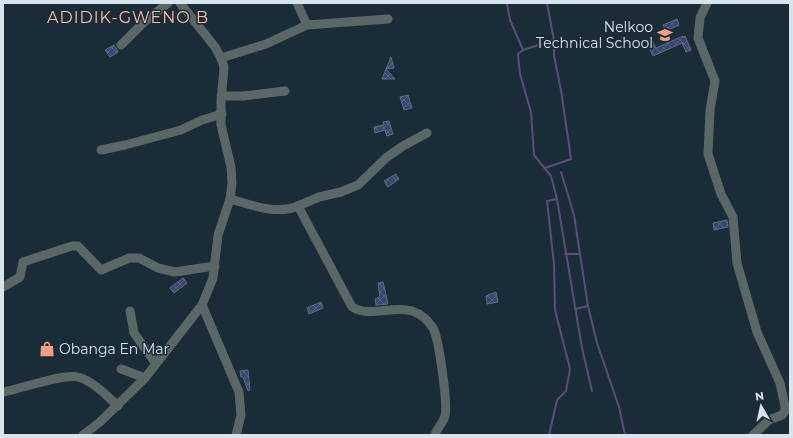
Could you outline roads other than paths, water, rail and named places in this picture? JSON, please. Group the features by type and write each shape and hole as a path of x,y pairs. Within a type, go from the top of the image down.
{"street":[{"path":"121,45 143,23 168,3"},
{"path":"83,435 118,406 145,378 202,305 212,284 219,230 230,199 232,174 222,129 221,96 224,67 221,58 202,30 180,3"},
{"path":"297,3 307,25"},
{"path":"707,3 700,18 698,38 715,81 710,110 708,154 721,194 733,217 738,263 757,332 780,383 785,406 785,411 782,415 769,420 753,435"},
{"path":"221,58 266,44 307,25 388,20"},
{"path":"221,96 243,96 285,91"},
{"path":"101,150 181,130 202,120 222,114"},
{"path":"230,199 250,206 281,210 298,206 319,197 341,192 358,185 387,157 403,146 427,133"},
{"path":"298,206 352,306 363,312 398,309 411,311 421,315 434,329 439,349 445,413 435,435"},
{"path":"3,287 20,277 23,262 72,246 78,246 83,249 101,270 129,258 139,258 158,268 175,272 215,266"},
{"path":"202,305 239,392 241,414 236,435"},
{"path":"130,311 134,333 156,364"},
{"path":"121,369 145,378"},
{"path":"3,392 70,376 84,380 118,406"}],"waterway":[{"path":"507,3 510,20 523,50 554,40"},
{"path":"545,168 571,159 561,90 554,56 554,40 547,3"},
{"path":"523,50 518,54 520,74 531,112 534,155 551,176 557,199 582,348 592,391"},
{"path":"561,172 574,215 588,306 597,343 619,407 625,435"},
{"path":"549,435 557,400 566,391 570,369 555,310 554,264 547,201 557,199"},
{"path":"565,254 579,254"},
{"path":"575,309 588,306"}],"place":[{"name":"Nelkoo Technical School","path":"665,35"},
{"name":"Obanga En Mar","path":"47,349"}],"district":[{"name":"ADIDIK-GWENO B","path":"128,17"}]}
